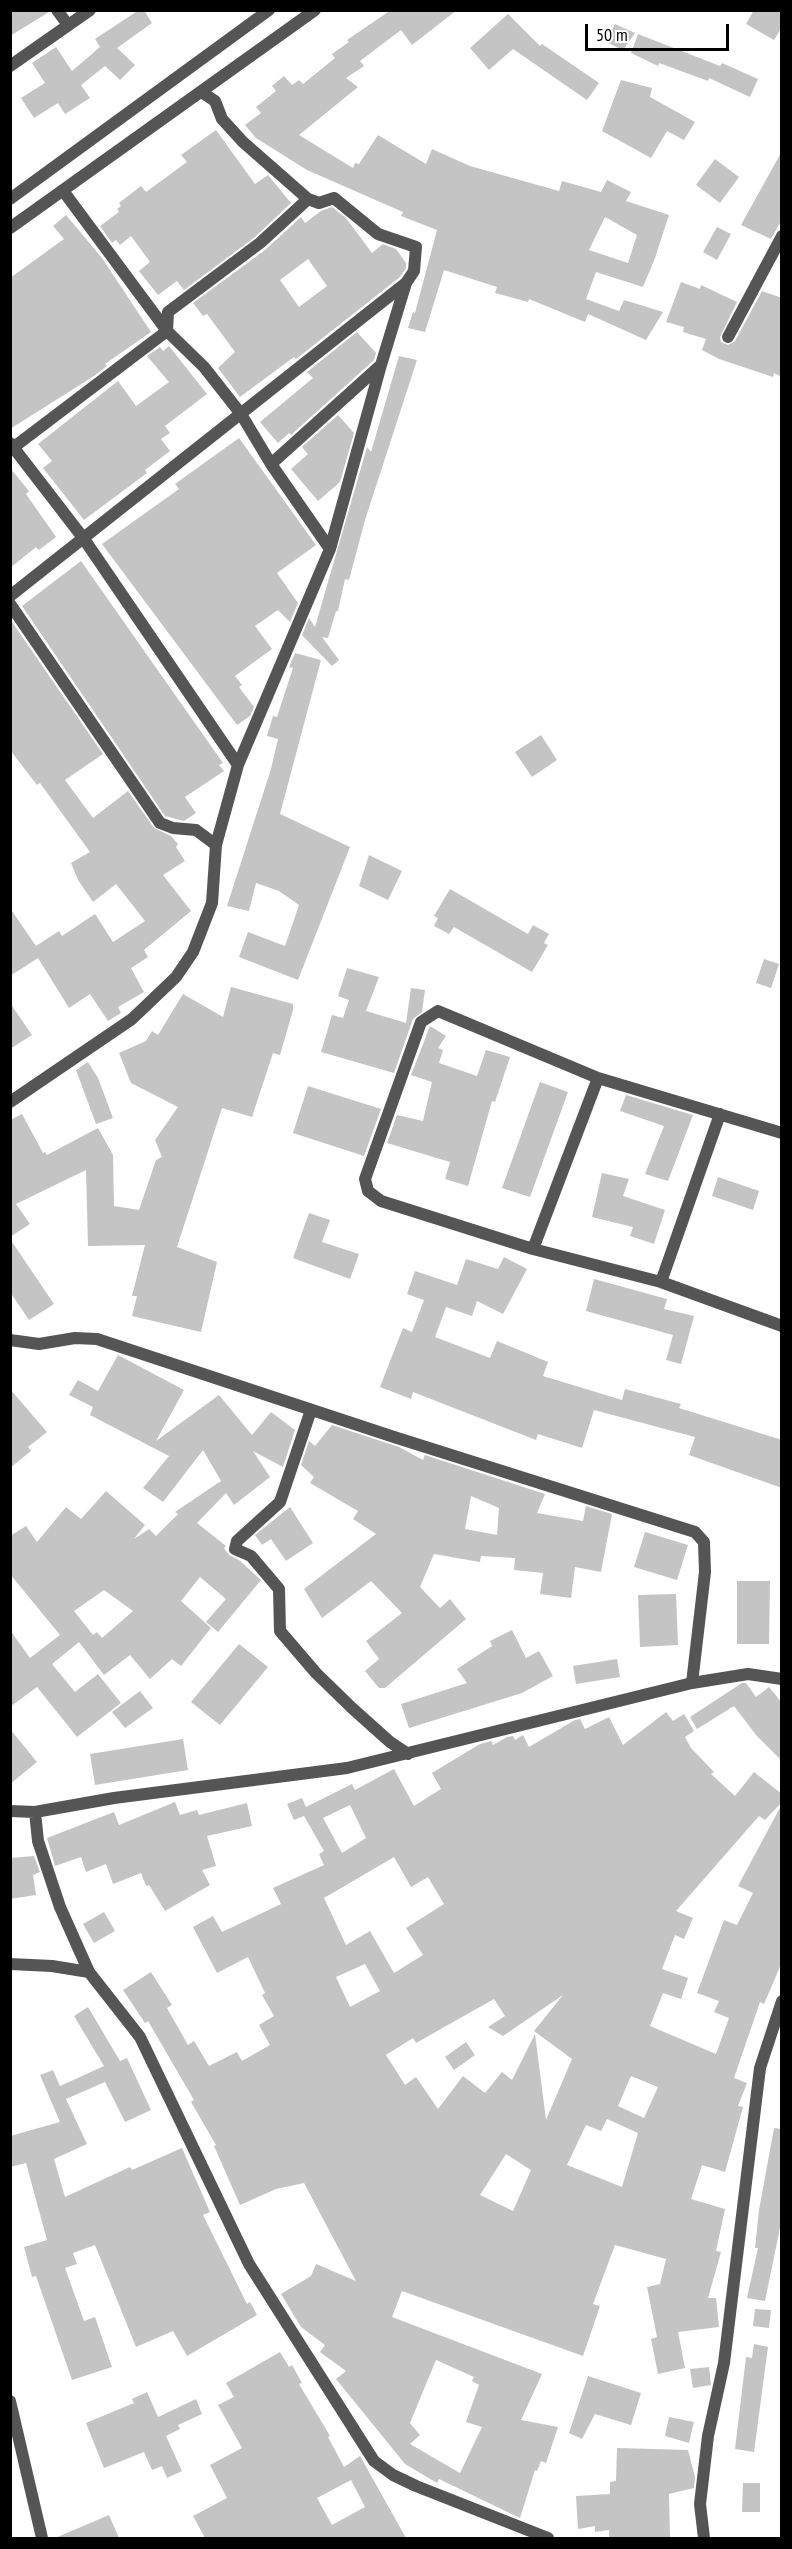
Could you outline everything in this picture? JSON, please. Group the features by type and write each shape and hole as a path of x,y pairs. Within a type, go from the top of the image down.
{"street":[{"path":"57,10 68,25"},
{"path":"10,66 90,10"},
{"path":"10,228 203,93 315,10"},
{"path":"10,199 265,12"},
{"path":"10,1102 132,1019 176,977 193,952 212,903 216,845 238,765 330,549 381,365 406,283 414,271 416,247 378,234 334,198 319,203 308,199 243,142 222,119 215,101 203,93"},
{"path":"64,192 167,331 204,368 241,414 271,464 330,549"},
{"path":"167,331 168,312 260,243 308,199"},
{"path":"728,337 782,236"},
{"path":"10,596 406,283"},
{"path":"167,331 11,447 84,539 238,765"},
{"path":"271,464 381,365"},
{"path":"10,604 160,823 173,828 196,830 216,845"},
{"path":"782,1133 598,1078 438,1011 421,1022 366,1179 368,1191 381,1201 533,1249 661,1282 782,1326"},
{"path":"533,1249 598,1078"},
{"path":"661,1282 720,1114"},
{"path":"10,1340 39,1344 75,1338 97,1339 311,1410 696,1532 704,1542 705,1572 692,1683"},
{"path":"311,1410 280,1502 237,1541 235,1549 251,1556 279,1589 280,1630 295,1648 352,1708 390,1742 408,1754"},
{"path":"10,1810 35,1812 114,1798 347,1768 692,1683 748,1674 782,1679"},
{"path":"35,1812 38,1841 60,1907 89,1972 140,2037 249,2264 374,2461 393,2475 416,2486 548,2538"},
{"path":"10,1964 52,1966 89,1972"},
{"path":"704,2538 700,2504 707,2447 724,2363 760,2068 782,2001"},
{"path":"10,2401 42,2538"}],"building":[{"path":"10,10 49,10 49,12 10,36"},
{"path":"139,10 144,10 152,23 117,48 135,65 120,80 105,66 81,85 90,98 65,114 58,103 34,118 21,98 45,83 32,63 56,47 72,71 100,47 95,39"},
{"path":"391,10 457,10 412,45 401,30 360,61 364,66 346,78 358,87 299,135 353,168 355,163 359,164 378,135 426,164 432,149 470,166 559,191 562,181 601,192 607,180 631,192 626,201 669,215 643,287 596,272 586,299 619,311 624,300 663,312 646,340 588,314 585,322 529,299 528,302 495,293 497,287 444,270 425,332 408,328 413,312 415,313 437,230 401,216 403,212 307,170 256,138 245,125 261,113 256,107 276,91 272,86 284,76 292,85 299,80 303,84 335,58 332,54 349,42 347,40","holes":["605,217 637,235 628,263 589,250"]},
{"path":"754,10 782,10 782,27 774,40 746,24"},
{"path":"508,14 540,46 542,44 599,83 587,100 513,49 489,70 470,48"},
{"path":"615,24 635,33 623,50 606,42"},
{"path":"638,34 720,66 722,63 758,79 750,97 709,78 708,81 659,63 658,66 631,53"},
{"path":"621,80 652,88 650,97 695,122 684,140 667,131 651,158 602,131"},
{"path":"216,130 255,184 268,175 291,203 255,237 184,290 177,281 158,295 139,271 150,262 131,236 120,245 116,240 112,243 100,226 119,212 117,209 121,206 119,203 141,186 146,192 187,162 181,155"},
{"path":"782,151 782,219 771,239 741,225"},
{"path":"715,159 739,177 720,203 696,185"},
{"path":"332,207 346,218 372,253 383,244 396,249 406,263 406,268 400,277 296,359 294,357 240,397 218,368 235,352 207,314 203,316 193,303 265,250 301,217 305,223 321,211","holes":["308,259 327,286 299,307 280,280"]},
{"path":"66,215 102,258 151,332 105,364 107,366 94,376 10,429 10,278 64,239 53,226"},
{"path":"717,227 731,234 717,260 703,252"},
{"path":"681,282 700,289 701,285 737,302 720,337 721,342 728,345 735,341 762,291 782,298 782,377 774,373 773,377 719,359 702,350 706,339 683,332 684,327 666,322"},
{"path":"357,332 376,353 374,360 291,435 289,433 278,443 260,422 313,378 307,372"},
{"path":"169,346 207,394 165,426 170,433 161,439 170,451 145,470 147,473 84,520 43,468 52,461 38,444 118,381 136,406 169,382 147,356 160,347 163,351"},
{"path":"399,356 417,360 365,520 349,580 345,579 338,611 336,611 328,638 322,637 339,660 332,666 302,635 309,618 315,627 367,447 371,452"},
{"path":"338,415 354,433 340,482 318,501 291,469 308,454 302,447"},
{"path":"239,438 316,545 277,573 298,603 290,622 278,610 255,626 272,649 235,676 242,685 239,687 254,707 250,716 237,725 102,544 179,489 175,484"},
{"path":"10,468 29,491 26,494 56,537 39,550 36,547 10,568"},
{"path":"81,561 223,763 219,765 224,771 185,797 196,813 184,821 165,816 22,606"},
{"path":"10,619 103,754 65,780 93,818 128,791 154,828 171,836 178,844 176,847 185,861 163,875 191,911 144,950 148,957 131,968 144,992 118,1007 121,1013 108,1021 90,994 69,1008 38,958 10,976 10,908 36,946 59,931 62,936 95,914 113,942 145,921 116,884 93,902 78,880 71,863 90,852 40,783 37,785 10,750"},
{"path":"295,653 321,660 280,814 350,847 298,980 239,957 248,932 285,946 299,905 279,891 256,883 249,911 227,906 271,769 278,739 267,736 273,716 277,717 293,668 289,667"},
{"path":"541,735 557,760 532,777 515,752"},
{"path":"369,855 402,871 388,900 359,886"},
{"path":"450,889 528,934 533,925 549,934 544,943 548,945 532,972 454,927 449,934 434,926 438,918 434,916"},
{"path":"764,959 779,964 771,988 756,983"},
{"path":"347,968 379,977 366,1011 406,1023 411,988 425,990 422,1012 413,1019 394,1073 321,1052 332,1015 343,1018 349,1000 338,996"},
{"path":"231,987 293,1004 293,1010 280,1055 273,1053 252,1117 222,1108 177,1247 217,1262 201,1332 132,1316 137,1296 132,1296 145,1245 88,1246 86,1170 16,1204 30,1224 10,1237 10,1120 22,1114 43,1153 47,1155 98,1128 113,1155 114,1206 139,1210 156,1160 162,1157 155,1140 178,1107 131,1083 119,1053 146,1041 152,1031 158,1035 183,994 223,1017"},
{"path":"10,1003 32,1035 10,1049"},
{"path":"430,1026 446,1036 438,1048 443,1050 439,1063 477,1076 486,1050 510,1057 495,1102 492,1101 468,1186 445,1179 450,1162 387,1143 397,1115 423,1121 432,1082 411,1075"},
{"path":"88,1062 98,1078 113,1118 96,1124 76,1070"},
{"path":"540,1082 568,1092 530,1197 502,1188"},
{"path":"308,1086 381,1109 364,1156 293,1133"},
{"path":"626,1095 693,1115 668,1181 645,1174 664,1126 620,1111"},
{"path":"602,1173 629,1179 623,1196 665,1210 654,1244 630,1236 633,1227 592,1217"},
{"path":"718,1177 759,1191 753,1210 712,1196"},
{"path":"309,1213 330,1220 322,1242 359,1254 350,1279 293,1258"},
{"path":"10,1239 54,1304 29,1320 10,1292"},
{"path":"504,1257 527,1269 503,1314 477,1301 472,1316 446,1307 435,1337 490,1358 497,1341 548,1362 543,1376 622,1400 625,1389 681,1404 679,1408 782,1440 782,1488 689,1455 695,1437 594,1410 582,1448 538,1434 536,1440 413,1392 411,1399 380,1387 403,1328 412,1332 424,1300 407,1294 415,1271 457,1285 466,1259 498,1269"},
{"path":"594,1279 667,1299 664,1309 694,1316 681,1364 666,1360 673,1335 586,1311"},
{"path":"118,1355 184,1390 156,1441 219,1395 252,1435 271,1412 295,1430 283,1467 253,1451 270,1477 234,1505 226,1493 197,1523 226,1546 224,1548 229,1555 239,1560 261,1580 218,1632 206,1622 226,1599 200,1577 181,1601 211,1628 181,1666 172,1659 150,1679 130,1655 104,1675 79,1642 52,1664 75,1692 98,1674 121,1703 77,1737 37,1687 10,1707 10,1630 30,1658 60,1635 10,1574 10,1536 26,1526 37,1542 66,1507 81,1519 106,1491 145,1525 134,1539 149,1529 156,1536 178,1514 175,1512 221,1481 203,1450 163,1502 143,1488 169,1456 90,1415 93,1407 69,1395 78,1380 98,1391","holes":["104,1590 133,1611 102,1638 97,1632 93,1635 74,1611"]},
{"path":"10,1389 47,1432 28,1447 31,1451 10,1468"},
{"path":"332,1425 399,1447 423,1460 425,1455 545,1494 537,1513 583,1521 586,1506 612,1514 601,1572 575,1567 571,1598 540,1594 543,1573 514,1570 515,1558 481,1556 480,1562 434,1554 420,1587 440,1608 450,1599 466,1619 385,1688 379,1688 365,1671 379,1659 366,1641 402,1613 371,1581 322,1618 304,1589 376,1534 353,1519 358,1511 310,1483 314,1477 301,1465 309,1441 315,1446","holes":["471,1496 499,1508 497,1535 465,1529"]},
{"path":"290,1507 313,1543 286,1561 271,1539 262,1545 255,1535"},
{"path":"645,1532 688,1545 677,1580 634,1567"},
{"path":"737,1581 770,1581 769,1644 737,1644"},
{"path":"676,1594 678,1645 640,1647 638,1595"},
{"path":"512,1630 526,1658 539,1651 553,1676 522,1693 409,1728 401,1704 467,1683 457,1669 492,1646 490,1641"},
{"path":"239,1644 268,1667 220,1725 191,1702"},
{"path":"617,1659 620,1677 576,1684 573,1666"},
{"path":"742,1683 746,1683 756,1697 769,1687 782,1703 782,1761 756,1735 734,1706 697,1729 690,1717"},
{"path":"140,1691 153,1708 125,1728 112,1712"},
{"path":"666,1712 673,1721 684,1714 694,1731 685,1737 691,1748 714,1772 711,1774 735,1796 754,1772 782,1794 782,1802 765,1820 759,1816 676,1911 693,1918 684,1939 675,1935 662,1969 688,1978 681,1999 663,1993 650,2026 716,2054 729,2018 714,2012 719,2001 697,1993 724,1920 737,1925 753,1893 738,1886 782,1804 782,1962 764,2004 760,2002 734,2078 747,2083 738,2106 743,2107 725,2172 702,2165 691,2199 725,2209 716,2251 721,2252 708,2298 716,2298 719,2327 678,2332 685,2368 658,2374 651,2339 657,2337 647,2287 660,2284 666,2259 615,2245 593,2304 600,2306 583,2356 402,2291 392,2317 542,2374 521,2420 558,2427 546,2463 541,2461 537,2471 535,2470 520,2518 439,2479 437,2483 405,2464 336,2379 346,2371 320,2352 325,2345 301,2327 281,2294 311,2276 316,2264 356,2281 304,2183 276,2189 240,2205 214,2146 216,2145 191,2102 194,2100 148,2021 145,2023 123,1990 151,1972 172,2005 167,2008 188,2045 194,2041 209,2066 237,2052 242,2061 270,2045 259,2025 274,2016 262,1995 265,1993 248,1957 217,1973 193,1927 213,1916 222,1932 281,1904 273,1888 324,1865 319,1854 324,1851 304,1816 294,1820 287,1804 302,1798 306,1807 352,1784 355,1790 394,1769 414,1806 441,1789 432,1773 480,1744 491,1741 493,1745 507,1737 513,1736 515,1740 523,1735 529,1747 580,1719 585,1729 609,1717 623,1745","holes":["350,1805 366,1838 342,1853 323,1818","394,1857 411,1887 428,1877 444,1904 406,1928 423,1955 394,1973 370,1931 346,1945 324,1898","365,1964 380,1991 350,2007 336,1977","563,1995 534,2031 572,2059 546,2120 535,2034 512,2080 502,2072 485,2093 463,2076 438,2109 416,2077 405,2085 386,2055 413,2038 416,2043 494,1999 505,2016 488,2027 503,2036","631,2076 658,2087 644,2118 618,2106","607,2119 638,2133 622,2187 567,2165 586,2125 601,2131","506,2154 531,2170 513,2211 480,2195","436,2360 474,2377 472,2381 479,2385 466,2422 482,2427 460,2473 410,2444 420,2435 410,2423"]},
{"path":"10,1729 37,1762 10,1784"},
{"path":"183,1739 188,1770 95,1785 90,1754"},
{"path":"175,1802 180,1815 197,1810 199,1815 247,1803 252,1826 207,1836 216,1866 202,1870 210,1885 165,1911 149,1885 146,1886 141,1873 113,1884 106,1864 86,1872 81,1857 55,1866 47,1838 114,1812 119,1825"},
{"path":"34,1856 40,1872 33,1875 36,1895 10,1899 10,1858"},
{"path":"104,1912 115,1931 94,1943 83,1924"},
{"path":"88,2007 120,2061 127,2058 151,2110 125,2122 105,2082 66,2099 87,2144 54,2159 65,2197 130,2167 132,2170 182,2148 210,2212 203,2215 247,2304 250,2302 257,2315 187,2356 173,2331 136,2347 95,2245 73,2253 77,2264 65,2268 84,2321 95,2317 112,2367 72,2380 36,2276 32,2277 24,2247 47,2240 26,2163 10,2167 10,2136 60,2122 40,2075 53,2070 60,2086 104,2066 74,2016"},
{"path":"466,2042 475,2055 454,2070 445,2057"},
{"path":"774,2128 782,2129 782,2218 765,2301 747,2298 758,2248 755,2248 759,2210"},
{"path":"755,2309 771,2310 769,2328 753,2326"},
{"path":"754,2344 768,2347 754,2452 735,2449 746,2357 752,2358"},
{"path":"280,2352 289,2367 292,2365 302,2383 299,2384 330,2436 328,2437 344,2467 360,2456 406,2538 205,2538 193,2516 227,2498 210,2465 242,2448 218,2405 234,2397 226,2383","holes":["351,2480 365,2507 332,2525 317,2498"]},
{"path":"709,2367 711,2385 693,2388 690,2369"},
{"path":"588,2376 641,2393 631,2425 595,2414 582,2439 569,2433"},
{"path":"147,2392 158,2417 196,2399 202,2414 178,2425 180,2429 166,2436 182,2471 167,2478 162,2466 152,2470 144,2452 104,2468 86,2423 134,2403 132,2399"},
{"path":"669,2417 694,2422 689,2443 665,2436"},
{"path":"617,2448 688,2450 695,2477 694,2488 669,2494 670,2538 609,2538 609,2530 595,2532 595,2526 578,2529 576,2496 610,2494 610,2482 616,2481"},
{"path":"743,2483 760,2483 760,2512 742,2512"},
{"path":"109,2515 119,2538 55,2538"}]}
